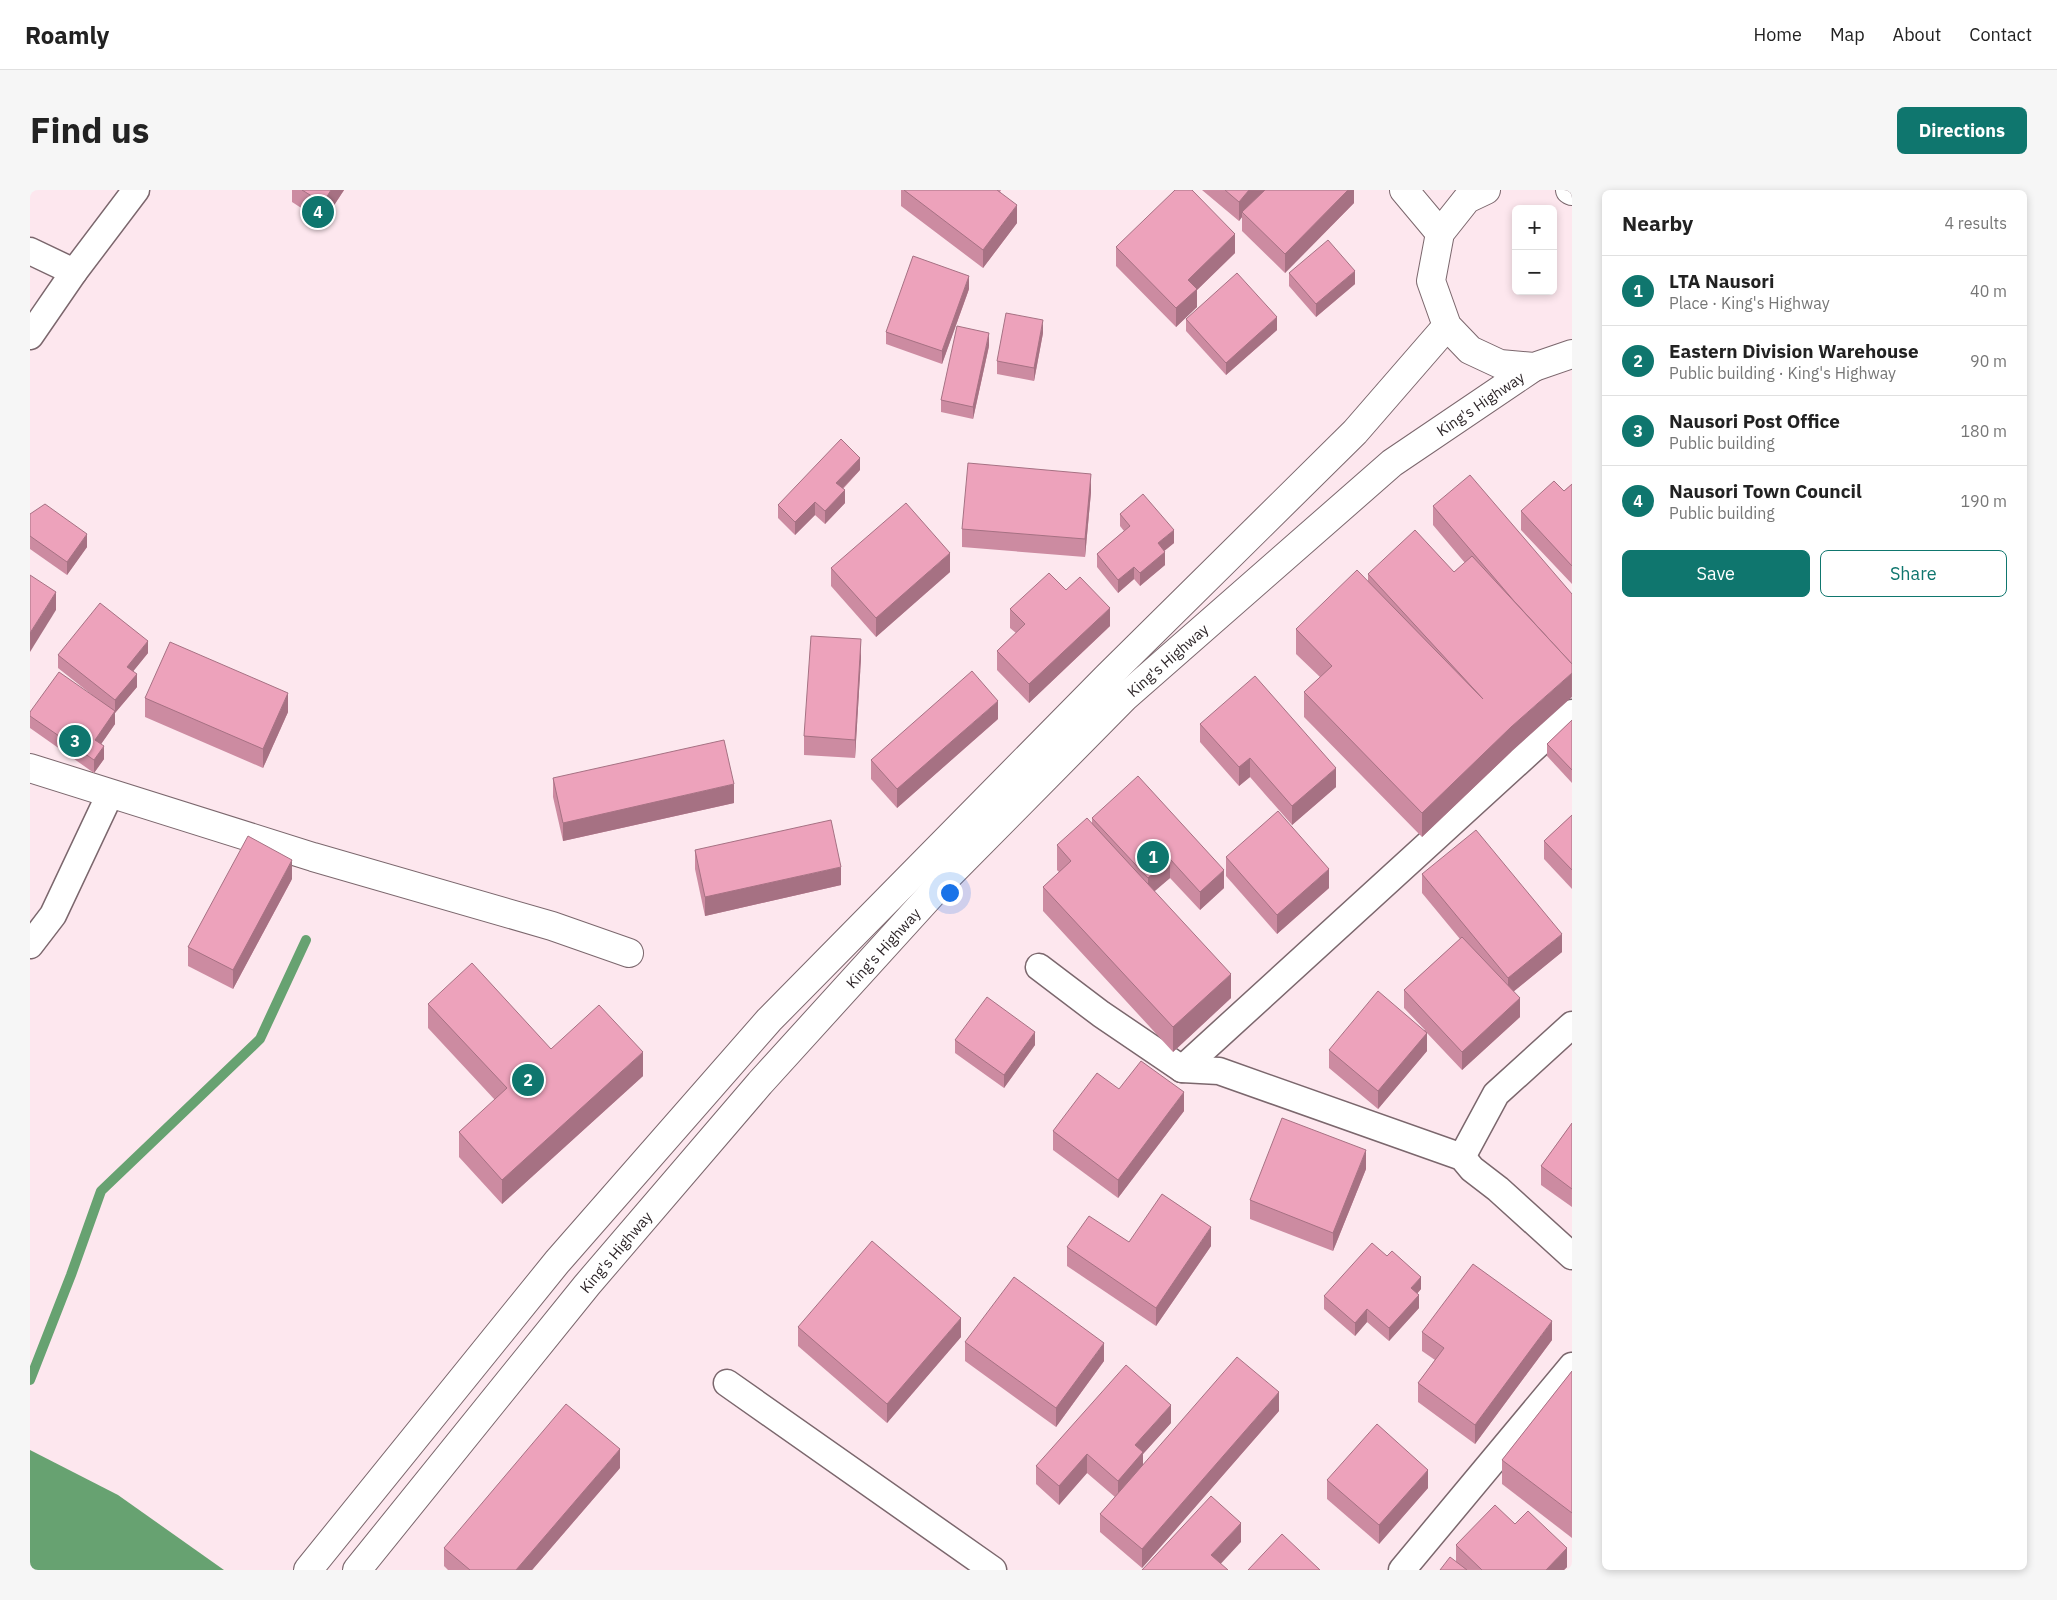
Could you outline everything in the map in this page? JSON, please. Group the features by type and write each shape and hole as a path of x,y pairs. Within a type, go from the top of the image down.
{"main road":[{"path":"1404,190 1440,233"},
{"path":"1486,190 1467,199 1440,233 1431,281 1447,326 1470,350 1500,364 1534,367 1572,354"},
{"name":"King's Highway","path":"308,1570 397,1457 557,1262 769,1020 1107,677 1355,432 1447,326"},
{"name":"King's Highway","path":"357,1570 587,1285 760,1083 950,875 1126,697 1392,462 1534,367"},
{"path":"30,768 313,857 552,926 628,953"}],"street":[{"path":"30,336 74,272 136,190"},
{"path":"30,251 74,272"},
{"path":"1182,1070 1572,713"},
{"path":"30,945 53,915 110,794"},
{"path":"1039,968 1182,1070 1219,1072 1462,1157 1472,1169 1498,1189 1572,1256"},
{"path":"1462,1157 1496,1094 1572,1025"},
{"path":"1402,1570 1572,1366"},
{"path":"727,1383 993,1570"}],"shaded area":[{"path":"30,1450 118,1495 224,1570 30,1570"}],"building":[{"path":"302,190 331,190 323,203"},
{"path":"904,190 997,190 1017,205 983,250"},
{"path":"1175,190 1192,190 1235,234 1188,280 1197,289 1176,308 1116,247"},
{"path":"1225,190 1249,190 1239,202"},
{"path":"1265,190 1348,190 1285,254 1242,212"},
{"path":"1328,240 1355,271 1316,304 1289,273"},
{"path":"913,256 969,276 942,351 886,332"},
{"path":"1237,273 1277,317 1226,363 1186,319"},
{"path":"1006,313 1043,320 1034,368 997,361"},
{"path":"957,326 989,333 973,407 941,400"},
{"path":"841,439 860,458 836,483 845,490 825,511 815,502 795,522 778,505"},
{"path":"968,463 1091,474 1085,539 962,529"},
{"path":"1470,475 1572,594 1572,664 1514,601 1433,506"},
{"path":"1554,481 1564,491 1572,484 1572,566 1521,511"},
{"path":"1143,494 1174,530 1158,543 1165,552 1140,573 1134,567 1118,580 1097,554 1130,526 1120,514"},
{"path":"906,503 950,553 876,618 831,568"},
{"path":"45,504 87,534 67,562 30,536 30,514"},
{"path":"1415,530 1454,572 1472,556 1572,664 1572,673 1511,727 1422,813 1304,692 1332,666 1296,629 1357,570 1483,699 1368,574"},
{"path":"1049,573 1066,590 1080,577 1110,608 1029,684 997,651 1025,624 1010,609"},
{"path":"30,575 56,592 30,633"},
{"path":"100,603 148,641 127,667 137,674 115,700 58,655"},
{"path":"811,636 861,639 855,740 804,736"},
{"path":"170,642 288,693 263,749 145,698"},
{"path":"972,671 998,701 897,789 871,760"},
{"path":"59,672 115,711 95,740 104,746 94,760 30,716 30,712"},
{"path":"1255,676 1336,768 1292,806 1250,758 1239,767 1200,724"},
{"path":"1572,720 1572,770 1547,744"},
{"path":"724,740 734,784 563,823 553,778"},
{"path":"1138,776 1224,870 1200,892 1170,859 1148,878 1092,818"},
{"path":"1278,811 1329,869 1277,915 1226,857"},
{"path":"1572,815 1572,870 1544,841"},
{"path":"1087,818 1231,974 1173,1027 1043,887 1071,861 1057,845"},
{"path":"831,820 841,867 705,897 695,850"},
{"path":"1476,830 1562,934 1508,978 1422,874"},
{"path":"248,836 292,860 233,970 188,947"},
{"path":"1462,937 1520,998 1462,1052 1404,990"},
{"path":"472,963 551,1049 599,1005 643,1052 502,1180 459,1132 507,1088 428,1004"},
{"path":"1378,991 1427,1033 1378,1091 1329,1050"},
{"path":"987,997 1035,1032 1004,1075 955,1040"},
{"path":"1141,1061 1184,1092 1118,1180 1053,1131 1097,1073 1119,1089"},
{"path":"1282,1118 1366,1150 1333,1233 1250,1200"},
{"path":"1572,1123 1572,1189 1541,1166"},
{"path":"1162,1194 1211,1227 1156,1308 1067,1247 1089,1216 1129,1242"},
{"path":"872,1241 961,1318 887,1404 798,1327"},
{"path":"1372,1243 1387,1256 1392,1251 1421,1277 1411,1288 1419,1295 1389,1328 1367,1309 1355,1323 1324,1296"},
{"path":"1473,1264 1552,1321 1475,1425 1418,1383 1444,1348 1422,1332"},
{"path":"1014,1277 1104,1343 1056,1408 965,1342"},
{"path":"1237,1357 1279,1392 1142,1549 1100,1514"},
{"path":"1126,1365 1171,1405 1135,1445 1143,1452 1118,1481 1087,1454 1059,1486 1036,1466"},
{"path":"1572,1371 1572,1513 1502,1460"},
{"path":"566,1404 620,1449 516,1570 470,1570 444,1548"},
{"path":"1377,1424 1428,1470 1379,1525 1327,1480"},
{"path":"1211,1496 1241,1523 1211,1555 1228,1570 1142,1570"},
{"path":"1495,1505 1515,1524 1528,1511 1567,1548 1546,1570 1482,1570 1456,1545"},
{"path":"1282,1534 1320,1570 1248,1570"},
{"path":"1450,1557 1467,1570 1440,1570"}],"waterway":[{"path":"30,1380 101,1191 260,1039 306,940"}],"place":[{"name":"Nausori Town Council","path":"318,212"},
{"name":"Nausori Post Office","path":"75,741"},
{"name":"LTA Nausori","path":"1153,857"},
{"name":"Eastern Division Warehouse","path":"528,1080"}]}
